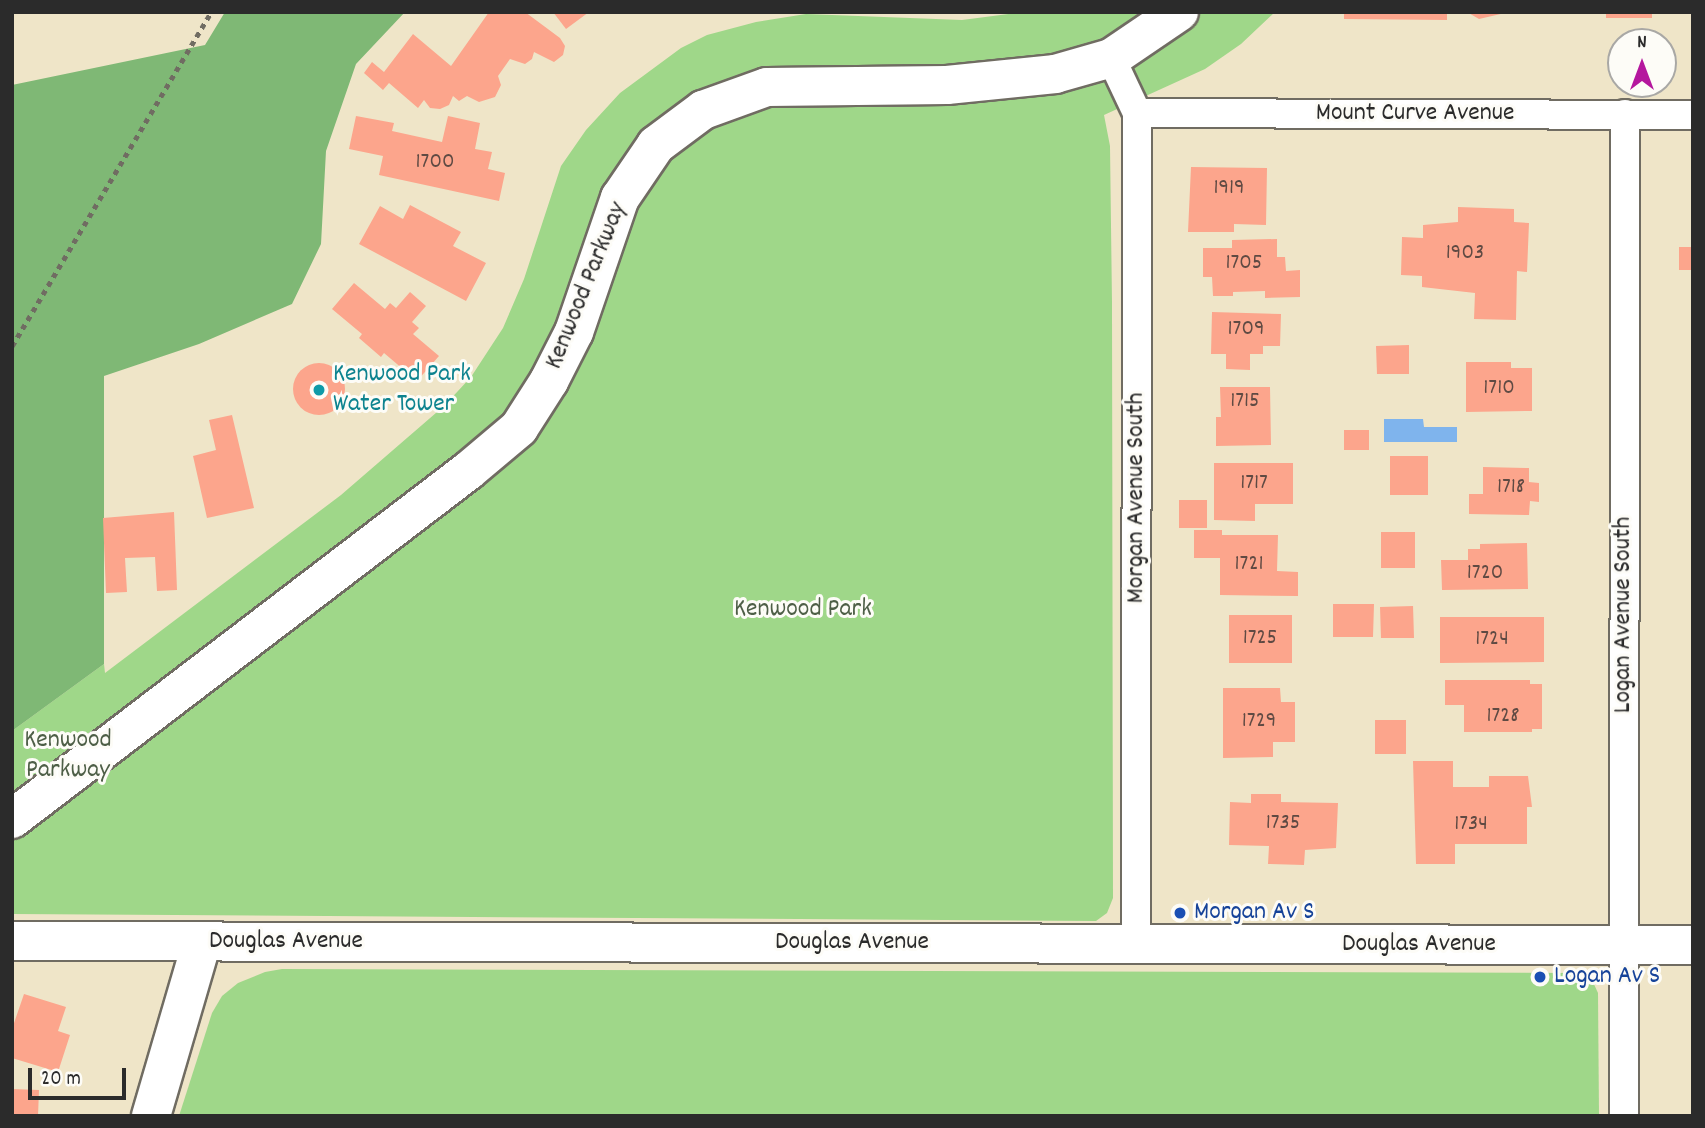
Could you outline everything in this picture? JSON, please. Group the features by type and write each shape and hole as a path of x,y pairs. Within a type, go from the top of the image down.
{"street":[{"name":"Kenwood Parkway","path":"12,820 457,480 519,428 549,381 574,331 620,198 656,145 703,110 767,87 947,85 1055,74 1111,58 1179,12"},
{"name":"Morgan Avenue South","path":"1111,58 1137,113 1136,944"},
{"name":"Mount Curve Avenue","path":"1137,113 1693,115"},
{"name":"Logan Avenue South","path":"1624,1116 1625,114"},
{"name":"Douglas Avenue","path":"12,941 1693,946"},
{"path":"151,1116 202,942"}],"path":[{"path":"12,346 211,12"}],"green space":[{"path":"225,12 405,12 356,64 326,151 321,244 292,304 199,344 104,376 104,664 12,731 12,85 205,45"},
{"name":"Kenwood Park","path":"1024,12 1275,12 1241,44 1205,69 1104,115 1110,146 1112,303 1113,898 1107,913 1096,921 12,914 12,731 104,664 105,673 341,495 444,406 471,377 503,328 524,279 561,166 586,130 620,93 681,48 707,35 756,22 806,14 962,20"},
{"path":"282,969 1577,973 1593,982 1598,993 1599,1116 179,1116 212,1013 222,996 238,983 265,972"}],"water":[{"path":"1384,419 1423,419 1424,427 1457,427 1457,442 1384,442"}],"building":[{"path":"489,12 525,12 560,38 565,46 563,55 554,62 534,52 532,59 525,64 510,59 498,76 501,85 495,97 479,102 467,96 459,101 453,96 449,105 440,109 430,108 424,100 418,108 389,83 383,90 364,73 372,62 384,72 413,34 451,66"},
{"path":"553,12 589,12 566,29"},
{"path":"1344,12 1447,12 1447,20 1344,19"},
{"path":"1467,12 1504,12 1505,13 1479,19"},
{"path":"1606,12 1652,12 1652,18 1606,18"},
{"path":"356,116 394,123 392,131 442,142 448,116 480,123 475,149 492,152 488,169 505,173 499,201 379,175 383,156 349,149"},
{"path":"1191,167 1267,168 1266,225 1234,224 1234,232 1188,232"},
{"path":"410,205 461,232 453,246 486,263 466,301 359,244 380,206 403,219"},
{"path":"1458,207 1514,209 1514,222 1529,223 1527,272 1517,271 1516,320 1474,319 1475,293 1422,287 1422,276 1401,275 1402,237 1423,238 1423,225 1458,222"},
{"path":"1277,239 1277,257 1285,257 1286,271 1300,270 1300,297 1265,298 1265,291 1213,296 1212,277 1203,277 1203,248 1232,248 1232,240"},
{"path":"1679,247 1693,247 1693,270 1679,270"},
{"path":"354,283 385,309 390,303 396,308 410,292 426,306 412,322 419,328 413,334 439,356 417,381 384,353 381,357 359,338 362,334 332,309"},
{"path":"1212,312 1281,314 1280,346 1263,346 1263,354 1250,354 1250,370 1226,369 1226,354 1211,354"},
{"path":"1409,345 1409,374 1377,374 1376,346"},
{"path":"1466,362 1511,362 1511,368 1532,368 1532,411 1466,412"},
{"name":"Kenwood Park Water Tower","path":"319,363 329,365 337,371 343,379 343,399 337,407 329,413 319,415 309,413 301,407 295,399 293,389 295,379 301,371 309,365"},
{"path":"1220,387 1270,387 1271,445 1216,446 1216,417 1221,417"},
{"path":"232,415 254,508 207,518 193,456 216,450 209,420"},
{"path":"1344,430 1369,430 1369,450 1344,450"},
{"path":"1390,456 1428,456 1428,495 1390,495"},
{"path":"1214,463 1293,463 1293,504 1255,504 1255,521 1214,520"},
{"path":"1483,467 1529,468 1529,482 1539,483 1539,502 1530,501 1529,515 1469,514 1469,494 1483,494"},
{"path":"1179,500 1207,500 1207,528 1179,528"},
{"path":"174,512 177,590 157,591 155,557 125,558 127,592 106,593 103,518"},
{"path":"1194,530 1222,530 1222,535 1278,535 1277,571 1298,572 1298,596 1220,595 1220,558 1194,558"},
{"path":"1381,532 1415,532 1415,568 1381,568"},
{"path":"1527,543 1528,589 1442,590 1441,560 1468,560 1468,549 1480,549 1480,544"},
{"path":"1333,604 1374,604 1373,637 1333,637"},
{"path":"1413,606 1414,638 1381,638 1380,607"},
{"path":"1229,615 1292,615 1292,663 1229,663"},
{"path":"1440,617 1544,617 1544,662 1440,663"},
{"path":"1445,680 1530,680 1530,684 1542,684 1542,729 1532,729 1532,732 1464,732 1464,705 1445,705"},
{"path":"1223,688 1280,688 1281,702 1295,702 1295,742 1273,742 1273,757 1223,758"},
{"path":"1375,720 1406,720 1406,754 1375,754"},
{"path":"1413,761 1453,761 1453,787 1489,787 1489,776 1528,776 1532,807 1527,807 1527,844 1455,844 1455,864 1416,864"},
{"path":"1251,794 1281,794 1281,802 1338,803 1336,848 1305,850 1304,865 1268,864 1269,846 1229,845 1230,802 1251,803"},
{"path":"24,994 66,1007 58,1031 70,1035 58,1072 12,1058 12,1029"},
{"path":"12,1089 39,1090 38,1116 12,1116"}],"place":[{"name":"Kenwood Park Water Tower","path":"319,390"},
{"name":"Morgan Av S","path":"1180,913"},
{"name":"Logan Av S","path":"1540,977"}]}
